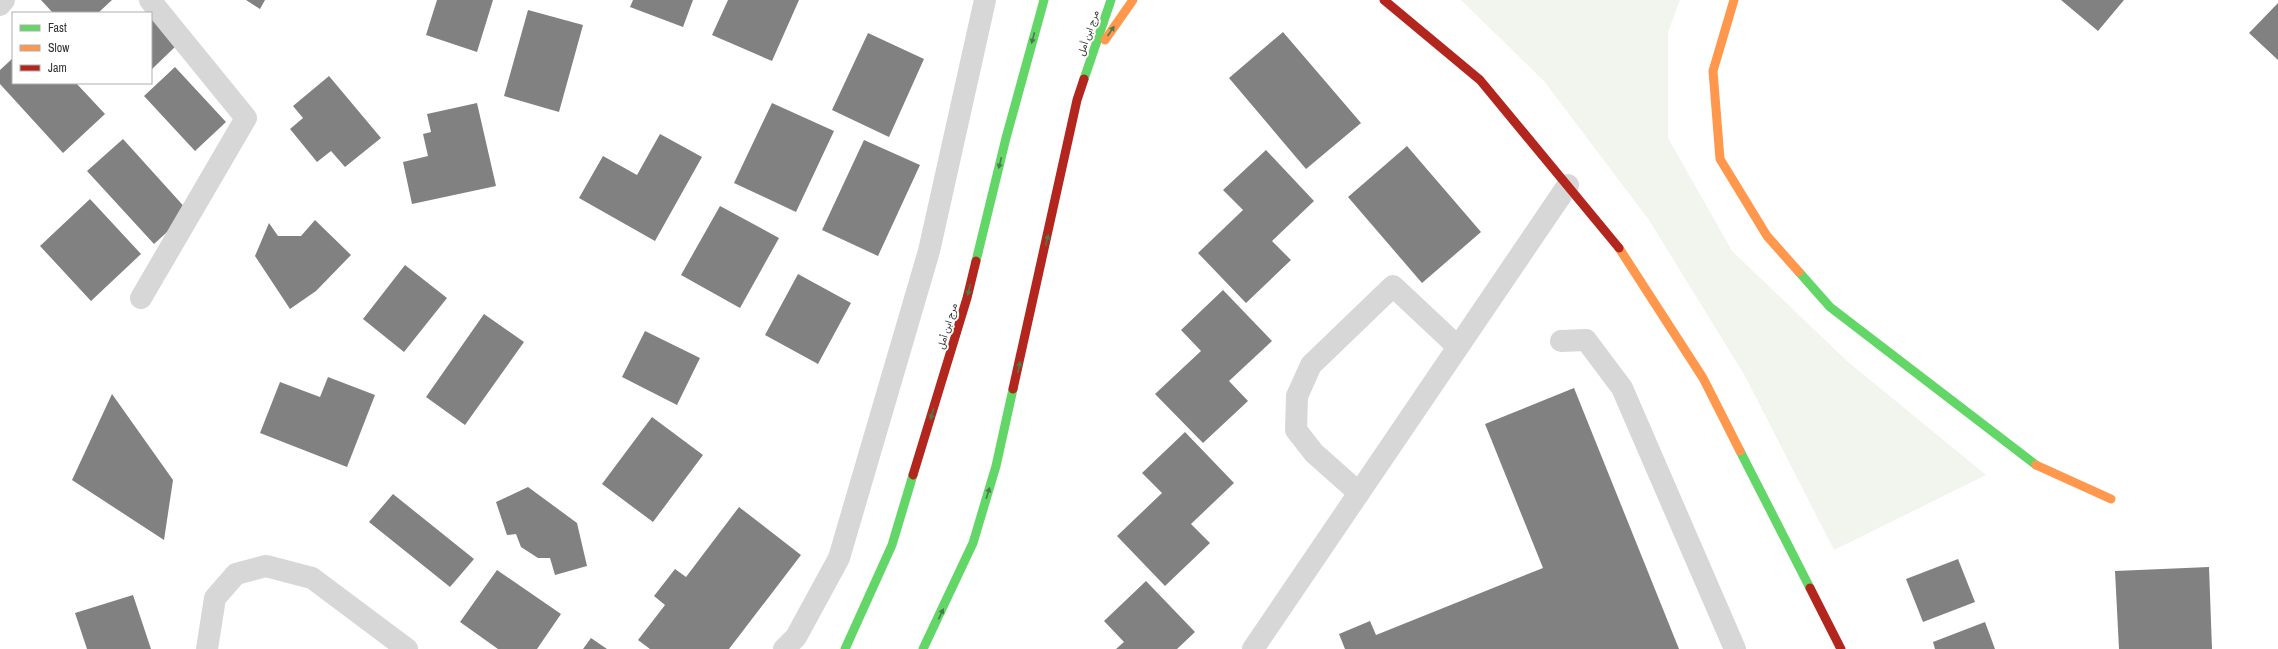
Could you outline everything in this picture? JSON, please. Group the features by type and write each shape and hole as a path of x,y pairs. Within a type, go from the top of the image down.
{"street":[{"path":"0,6 4,0"},
{"path":"141,298 246,118 150,0"},
{"path":"784,649 796,637 839,558 929,251 985,0"},
{"name":"مرج ابن أمل","path":"844,649 892,545 967,298 1006,138 1044,0"},
{"name":"مرج ابن أمل","path":"924,649 973,543 996,466 1077,100 1111,0"},
{"path":"1090,62 1133,0"},
{"path":"1384,0 1480,80 1626,256 1703,378 1841,649"},
{"path":"1734,0 1713,71 1720,159 1767,236 1830,307 2036,465 2111,498"},
{"path":"1252,649 1568,185"},
{"path":"1359,493 1314,453 1296,430 1297,396 1311,365 1393,286 1458,347"},
{"path":"1561,341 1586,340 1622,388 1735,649"},
{"path":"207,649 215,598 236,574 266,566 312,578 407,649"}],"shaded area":[{"path":"1461,0 1680,0 1668,32 1668,138 1732,251 1847,361 1986,475 1834,550 1745,376 1649,220 1544,81"}],"building":[{"path":"41,0 112,0 99,12 52,12"},
{"path":"246,0 265,0 260,9"},
{"path":"437,0 493,0 477,52 426,35"},
{"path":"633,0 693,0 683,27 630,7"},
{"path":"728,0 799,0 772,61 712,35"},
{"path":"2061,0 2124,0 2098,31"},
{"path":"2278,3 2278,60 2249,33"},
{"path":"528,10 583,25 559,112 504,96"},
{"path":"152,18 177,45 152,69"},
{"path":"1283,32 1361,123 1306,169 1229,78"},
{"path":"868,33 924,59 889,137 832,110"},
{"path":"12,59 12,84 77,84 105,114 63,153 0,84 0,70"},
{"path":"175,67 226,122 195,151 144,96"},
{"path":"329,76 381,138 345,167 331,151 317,162 290,129 303,118 293,106"},
{"path":"477,103 496,186 412,204 403,162 428,156 423,134 431,132 427,114"},
{"path":"772,103 834,131 796,212 734,183"},
{"path":"660,134 702,157 655,241 579,198 603,156 637,175"},
{"path":"123,139 189,212 154,244 87,171"},
{"path":"864,140 920,165 878,256 822,230"},
{"path":"1407,146 1481,232 1422,283 1348,197"},
{"path":"1266,150 1314,201 1272,241 1291,260 1246,303 1198,253 1243,210 1223,190"},
{"path":"90,199 141,254 91,301 40,246"},
{"path":"720,206 779,238 740,308 681,275"},
{"path":"315,220 351,255 316,291 290,309 255,256 269,223 278,236 301,236"},
{"path":"405,265 447,298 404,352 363,319"},
{"path":"798,274 851,303 818,364 765,335"},
{"path":"1223,290 1272,341 1229,381 1248,401 1203,443 1155,394 1201,351 1181,330"},
{"path":"484,314 524,342 465,425 426,397"},
{"path":"645,331 700,358 677,405 622,377"},
{"path":"328,377 375,395 347,467 260,433 280,382 320,397"},
{"path":"1574,388 1679,649 1345,649 1339,634 1370,621 1376,635 1543,568 1485,424"},
{"path":"112,394 173,480 164,540 72,480"},
{"path":"652,417 703,455 653,522 602,484"},
{"path":"1185,432 1234,483 1191,524 1210,543 1165,586 1117,536 1162,493 1142,473"},
{"path":"528,487 577,523 587,566 555,575 550,558 538,558 521,547 516,534 507,535 496,502"},
{"path":"393,494 474,559 450,587 369,522"},
{"path":"739,507 801,555 729,649 650,649 638,640 665,605 654,596 675,569 686,577"},
{"path":"1958,559 1975,602 1923,622 1906,579"},
{"path":"2209,567 2212,649 2119,649 2115,571"},
{"path":"497,570 561,614 537,649 498,649 460,622"},
{"path":"1146,581 1195,632 1177,649 1116,649 1124,642 1104,621"},
{"path":"133,595 151,649 87,649 75,613"},
{"path":"1985,622 1995,649 1935,649 1933,642"},
{"path":"591,638 607,649 583,649"}],"traffic: fast":[{"path":"976,261 1006,138 1044,0"},
{"path":"1084,79 1111,0"},
{"path":"1799,272 1830,307 2036,465"},
{"path":"923,649 973,543 996,466 1013,389"},
{"path":"1740,451 1810,588"},
{"path":"845,649 892,545 913,475"}],"traffic: slow":[{"path":"1105,40 1133,0"},
{"path":"1734,0 1713,71 1720,159 1767,236 1799,272"},
{"path":"1619,248 1703,378 1740,451"},
{"path":"2036,465 2111,499"}],"traffic: jam":[{"path":"1384,0 1480,80 1619,248"},
{"path":"1013,389 1077,100 1084,79"},
{"path":"913,475 967,298 976,261"},
{"path":"1810,588 1841,649"}]}
